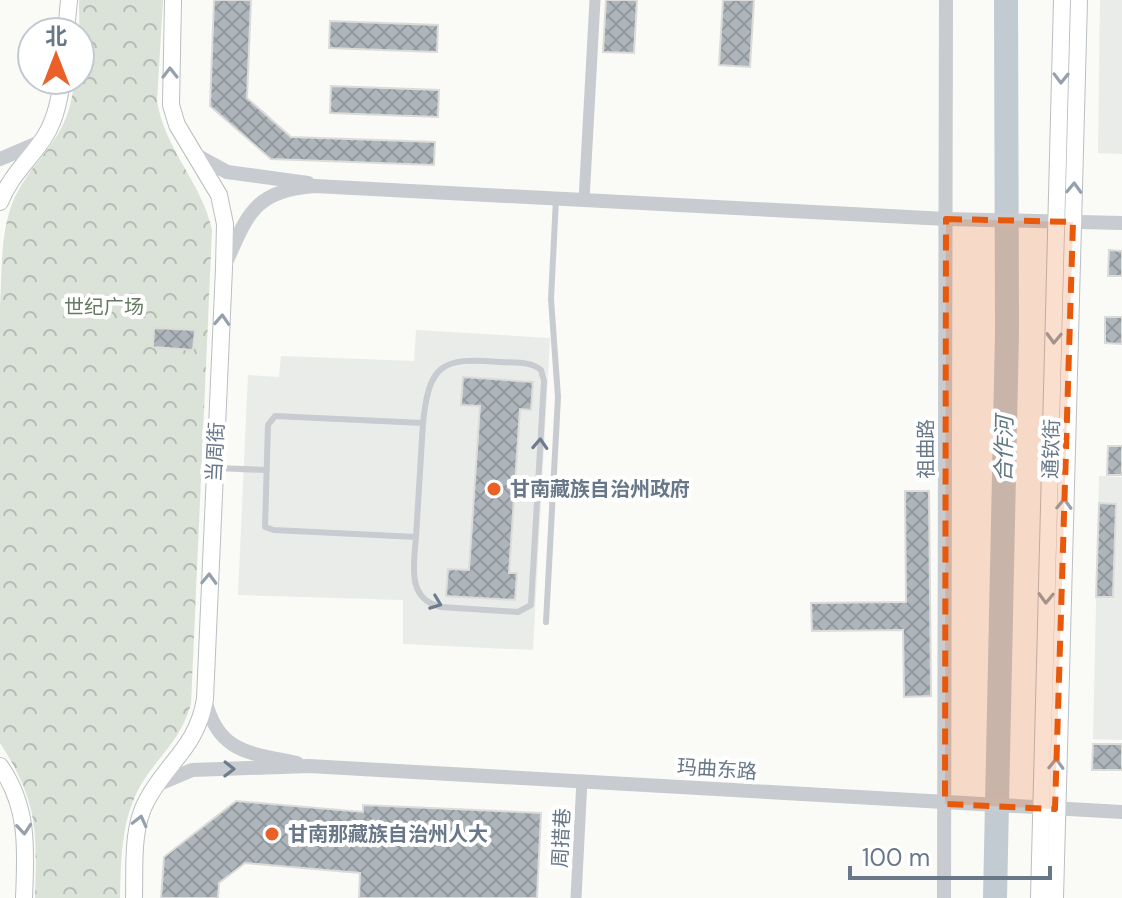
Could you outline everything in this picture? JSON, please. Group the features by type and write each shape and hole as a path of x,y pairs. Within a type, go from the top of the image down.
{"main road":[{"name":"当周街","path":"134,898 139,820 155,786 195,735 205,699 224,268 223,209 212,180 193,152 171,105 173,0"},
{"name":"通钦街","path":"1039,898 1040,809 1065,222 1062,0"},
{"path":"1065,222 1079,0"},
{"path":"0,202 14,176 43,140 59,96"},
{"path":"0,766 22,807 26,853 24,898"},
{"path":"1040,809 1055,898"}],"street":[{"path":"584,200 595,0"},
{"name":"祖曲路","path":"944,898 952,805 946,0"},
{"path":"0,159 43,140"},
{"path":"193,152 227,172 292,179 315,186"},
{"path":"224,268 241,230 263,198 276,191 315,186 946,219 1122,223"},
{"path":"205,699 216,729 240,750 309,766"},
{"path":"155,786 192,770 309,766"},
{"name":"玛曲东路","path":"309,766 582,780 952,805 1122,812"},
{"name":"周措巷","path":"576,898 582,780"}],"lane":[{"path":"546,622 558,397 551,299 556,199"},
{"path":"454,361 530,364 541,370 544,381 531,605 518,612 441,607 429,603 414,583 416,537 423,423 430,383 442,368 454,361"},
{"path":"416,537 269,529 263,519 268,421 275,416 423,423"},
{"path":"215,468 265,470"}],"highlighted area":[{"path":"946,219 1073,222 1055,809 945,804"}],"shaded area":[{"path":"1100,0 1122,0 1122,154 1098,153"},
{"path":"416,330 550,338 533,650 403,644 403,600 238,595 248,375 279,377 281,356 414,361"},
{"path":"1099,476 1122,477 1122,740 1093,739"}],"green space":[{"name":"世纪广场","path":"79,0 163,0 157,101 161,119 200,197 212,230 191,704 181,728 135,796 126,824 120,898 35,898 36,853 32,817 22,782 0,743 0,307 3,242 12,204 30,172 58,134 66,119 72,96 96,96 96,16 79,16"}],"building":[{"path":"214,0 251,0 247,98 291,137 435,142 434,165 271,159 210,106"},
{"path":"606,0 637,0 634,53 603,52"},
{"path":"723,0 754,0 750,67 719,65"},
{"path":"330,21 438,25 437,52 329,48"},
{"path":"331,86 439,90 438,117 330,113"},
{"path":"1109,250 1122,251 1122,276 1108,276"},
{"path":"1105,317 1122,317 1122,344 1105,343"},
{"path":"154,328 195,330 193,350 153,347"},
{"name":"甘南藏族自治州政府","path":"463,377 533,382 531,410 520,409 509,573 517,573 515,600 446,596 448,569 469,570 480,406 461,405"},
{"path":"1108,446 1122,446 1122,475 1107,475"},
{"path":"905,491 929,491 931,696 904,697 903,630 812,631 811,603 906,602"},
{"path":"1099,503 1116,504 1113,597 1096,597"},
{"path":"1093,744 1122,744 1122,770 1092,770"},
{"path":"236,801 363,812 363,805 541,813 537,898 359,898 360,873 245,863 219,883 218,898 161,898 164,857"}],"waterway":[{"name":"合作河","path":"995,898 1007,333 1006,0"}],"place":[{"name":"甘南藏族自治州政府","path":"494,489"},
{"name":"甘南那藏族自治州人大","path":"272,834"}]}
